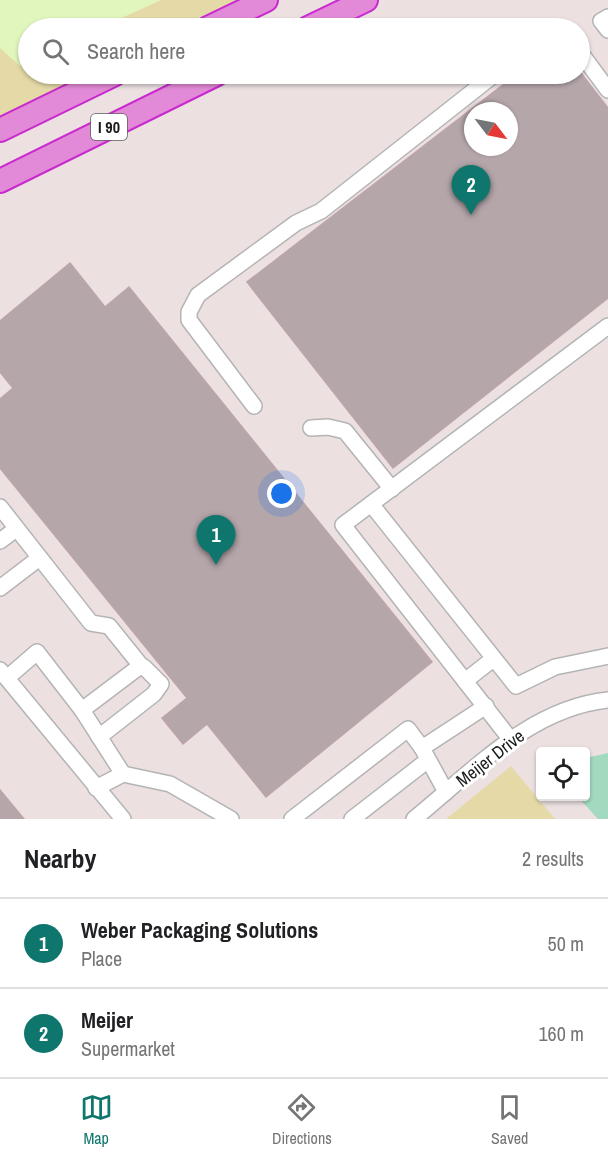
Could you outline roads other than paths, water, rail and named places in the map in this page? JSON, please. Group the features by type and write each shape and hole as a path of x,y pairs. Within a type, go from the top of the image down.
{"highway":[{"path":"229,18 266,0"},
{"path":"329,18 366,0"},
{"name":"I 90","path":"0,130 94,84"},
{"name":"I 90","path":"0,181 197,84"}],"lane":[{"path":"608,17 602,21 608,30"},
{"path":"590,66 608,90"},
{"path":"254,406 189,321 189,312 198,295 296,223 321,211 482,84"},
{"path":"511,740 343,525 608,326"},
{"path":"311,428 328,427 345,431 392,489"},
{"path":"371,504 516,686 549,669 608,656"},
{"path":"0,507 90,623 109,626 142,667 161,684 154,694 99,737"},
{"path":"0,541 16,529"},
{"path":"0,588 38,558"},
{"path":"123,774 82,710 38,652 3,674 123,819"},
{"path":"465,681 493,659"},
{"path":"82,710 131,672 142,667"},
{"name":"Meijer Drive","path":"414,819 511,740 546,719 580,704 608,700"},
{"path":"352,819 425,754 486,706"},
{"path":"292,819 408,729 446,792"},
{"path":"96,788 123,774 170,784 227,818"}],"place":[{"name":"Meijer","path":"471,215"},
{"name":"Weber Packaging Solutions","path":"216,565"}]}
